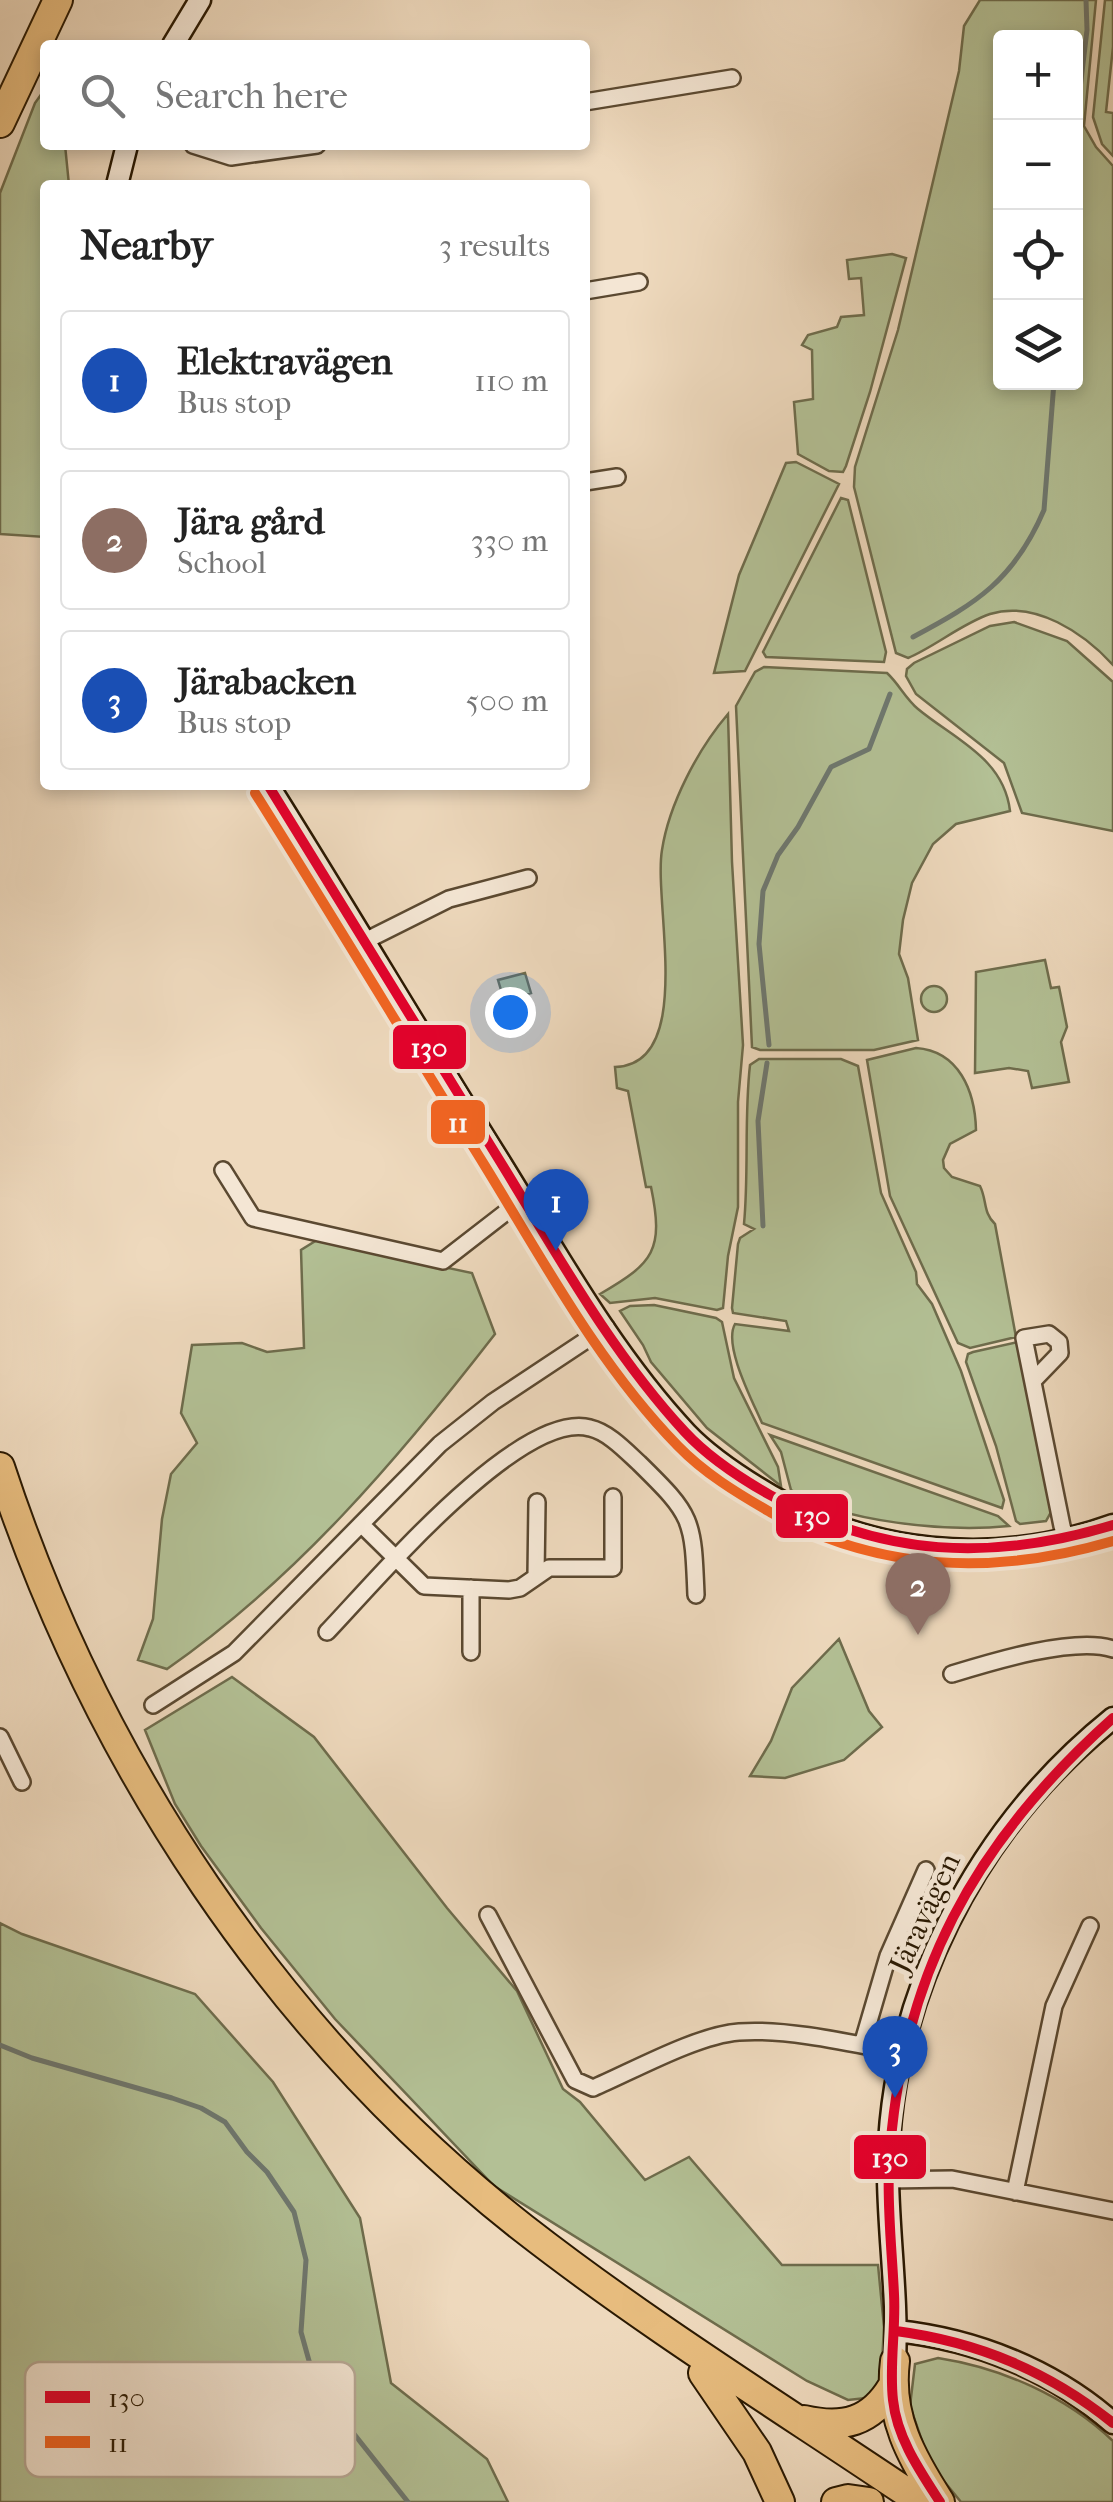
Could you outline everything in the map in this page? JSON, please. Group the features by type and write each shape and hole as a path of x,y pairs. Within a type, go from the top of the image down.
{"highway":[{"path":"0,86 42,0"},
{"path":"0,123 58,0"},
{"path":"0,1467 50,1602 126,1757 156,1810 223,1910 314,2028 415,2132 523,2228 921,2502"},
{"path":"0,1517 36,1610 107,1755 184,1882 272,2002 343,2083 454,2189 566,2279 893,2502"},
{"path":"704,2373 757,2452 780,2502"},
{"path":"798,2419 830,2424 856,2421 876,2409 893,2374"},
{"path":"893,2374 907,2447 940,2502"},
{"path":"836,2502 868,2502"}],"street":[{"path":"176,40 200,0"},
{"path":"590,101 732,78"},
{"path":"118,180 126,150"},
{"path":"209,150 231,157 281,150"},
{"path":"590,290 638,282"},
{"path":"590,481 616,477"},
{"path":"271,790 523,1200 649,1391 689,1436 730,1471 783,1504 868,1538 930,1549 1019,1548 1113,1525"},
{"path":"365,940 449,899 528,878"},
{"path":"223,1170 253,1218 430,1260 451,1258 523,1200"},
{"path":"153,1704 234,1653 440,1444 493,1402 606,1328"},
{"path":"1033,1381 1066,1539"},
{"path":"327,1632 482,1474 546,1433 574,1426 589,1428 624,1449 684,1510 694,1546 696,1595"},
{"path":"361,1524 424,1586 520,1588 549,1568 613,1568 614,1497"},
{"path":"536,1576 537,1502"},
{"path":"471,1652 472,1588"},
{"path":"952,1674 997,1660 1095,1642 1113,1649"},
{"name":"Järavägen","path":"893,2374 896,2331 888,2180 902,2053 939,1940 982,1860 1043,1783 1079,1745 1113,1718"},
{"path":"0,1737 22,1782"},
{"path":"862,2045 888,1956 926,1870"},
{"path":"488,1915 575,2080 589,2088 713,2037 740,2032 902,2053"},
{"path":"1016,2192 1054,2006 1090,1926"},
{"path":"888,2180 952,2179 1113,2211"},
{"path":"896,2331 962,2344 1029,2367 1079,2396 1113,2423"}],"green space":[{"path":"980,0 1096,0 1084,126 1113,166 1113,665 1058,622 1007,611 979,618 908,658 896,653 854,487 855,467 898,330 959,71 964,26"},
{"path":"1105,0 1113,0 1106,112 1113,113 1113,156 1102,144 1093,117"},
{"path":"40,96 40,150 66,150 68,180 40,180 40,537 0,534 0,193"},
{"path":"892,254 906,258 870,392 843,472 829,471 798,454 794,402 813,399 812,350 802,345 808,335 837,327 841,317 864,315 861,278 849,279 847,260"},
{"path":"796,462 839,484 745,671 714,673 739,575 786,463"},
{"path":"841,498 848,500 886,652 884,662 766,657 763,652"},
{"path":"1014,622 1067,641 1113,682 1113,831 1022,813 1004,763 916,694 906,676 914,663 990,626"},
{"path":"764,667 887,673 918,709 988,763 1006,793 1010,811 956,824 933,844 912,883 899,954 908,978 918,1040 874,1050 752,1047 736,706 755,672"},
{"path":"728,714 743,1045 738,1102 738,1207 723,1308 655,1298 610,1303 600,1294 643,1263 651,1252 656,1226 651,1187 646,1187 628,1091 617,1088 615,1067 640,1059 655,1040 666,978 661,874 666,832 686,778"},
{"path":"1045,960 1051,988 1059,987 1067,1027 1061,1042 1069,1082 1032,1088 1028,1071 1009,1068 975,1073 976,972"},
{"path":"525,973 531,993 504,1000 498,980"},
{"path":"934,986 943,990 947,999 943,1008 934,1012 925,1008 921,999 925,990"},
{"path":"916,1048 931,1051 954,1065 968,1088 976,1130 950,1144 944,1168 952,1177 980,1186 995,1224 1016,1337 970,1348 958,1343 890,1196 867,1060"},
{"path":"759,1059 841,1059 858,1066 881,1193 916,1272 917,1284 932,1304 961,1371 1004,1500 1002,1508 762,1423 736,1358 732,1333 735,1324 789,1331 786,1321 733,1313 732,1308 738,1244 740,1238 754,1229 744,1224 747,1105 750,1065"},
{"path":"317,1240 472,1273 495,1334 383,1471 259,1596 167,1669 138,1660 153,1619 162,1519 171,1474 197,1443 181,1413 192,1345 242,1343 267,1352 304,1348 301,1250"},
{"path":"654,1305 722,1322 734,1378 778,1467 781,1486 707,1428 651,1362 620,1311 630,1306"},
{"path":"1018,1342 1051,1512 1046,1521 1020,1524 966,1362 973,1352"},
{"path":"770,1435 998,1516 1009,1526 957,1528 897,1523 813,1501 791,1490 781,1452"},
{"path":"839,1639 869,1711 882,1727 844,1760 785,1778 750,1776 771,1741 792,1688"},
{"path":"232,1677 314,1737 517,1991 563,2089 580,2102 645,2180 689,2157 782,2265 878,2265 884,2327 881,2380 866,2398 848,2400 807,2381 494,2186 335,2019 201,1846 175,1804 145,1730"},
{"path":"0,1923 195,1994 273,2082 360,2218 391,2383 487,2459 508,2502 0,2502"},
{"path":"938,2358 986,2369 1032,2386 1095,2425 1113,2441 1113,2502 961,2502 930,2464 910,2406 915,2364"}],"waterway":[{"path":"1083,64 1086,0"},
{"path":"913,637 956,613 991,587 1020,555 1032,534 1044,510 1053,390"},
{"path":"769,1045 759,944 763,891 778,855 831,767 869,749 890,694"},
{"path":"763,1226 758,1121 767,1063"},
{"path":"0,2045 32,2058 172,2098 225,2122 294,2212 306,2260 301,2332 309,2362"},
{"path":"355,2435 408,2502"}],"transit line":[{"name":"130","path":"271,790 585,1300 658,1401 704,1450 759,1488 812,1516 896,1541 938,1547 1024,1545 1113,1525"},
{"name":"11","path":"255,793 574,1312 649,1415 688,1456 770,1512 811,1532 895,1557 981,1563 1025,1560 1113,1541"},
{"name":"130","path":"940,2502 904,2441 892,2387 894,2307 889,2165 896,2097 909,2033 928,1974 953,1917 984,1864 1064,1765 1113,1718"},
{"name":"130","path":"896,2331 955,2343 1011,2362 1063,2388 1113,2423"}],"place":[{"name":"Elektravägen","path":"556,1251"},
{"name":"Jära gård","path":"918,1635"},
{"name":"Järabacken","path":"895,2098"}]}
